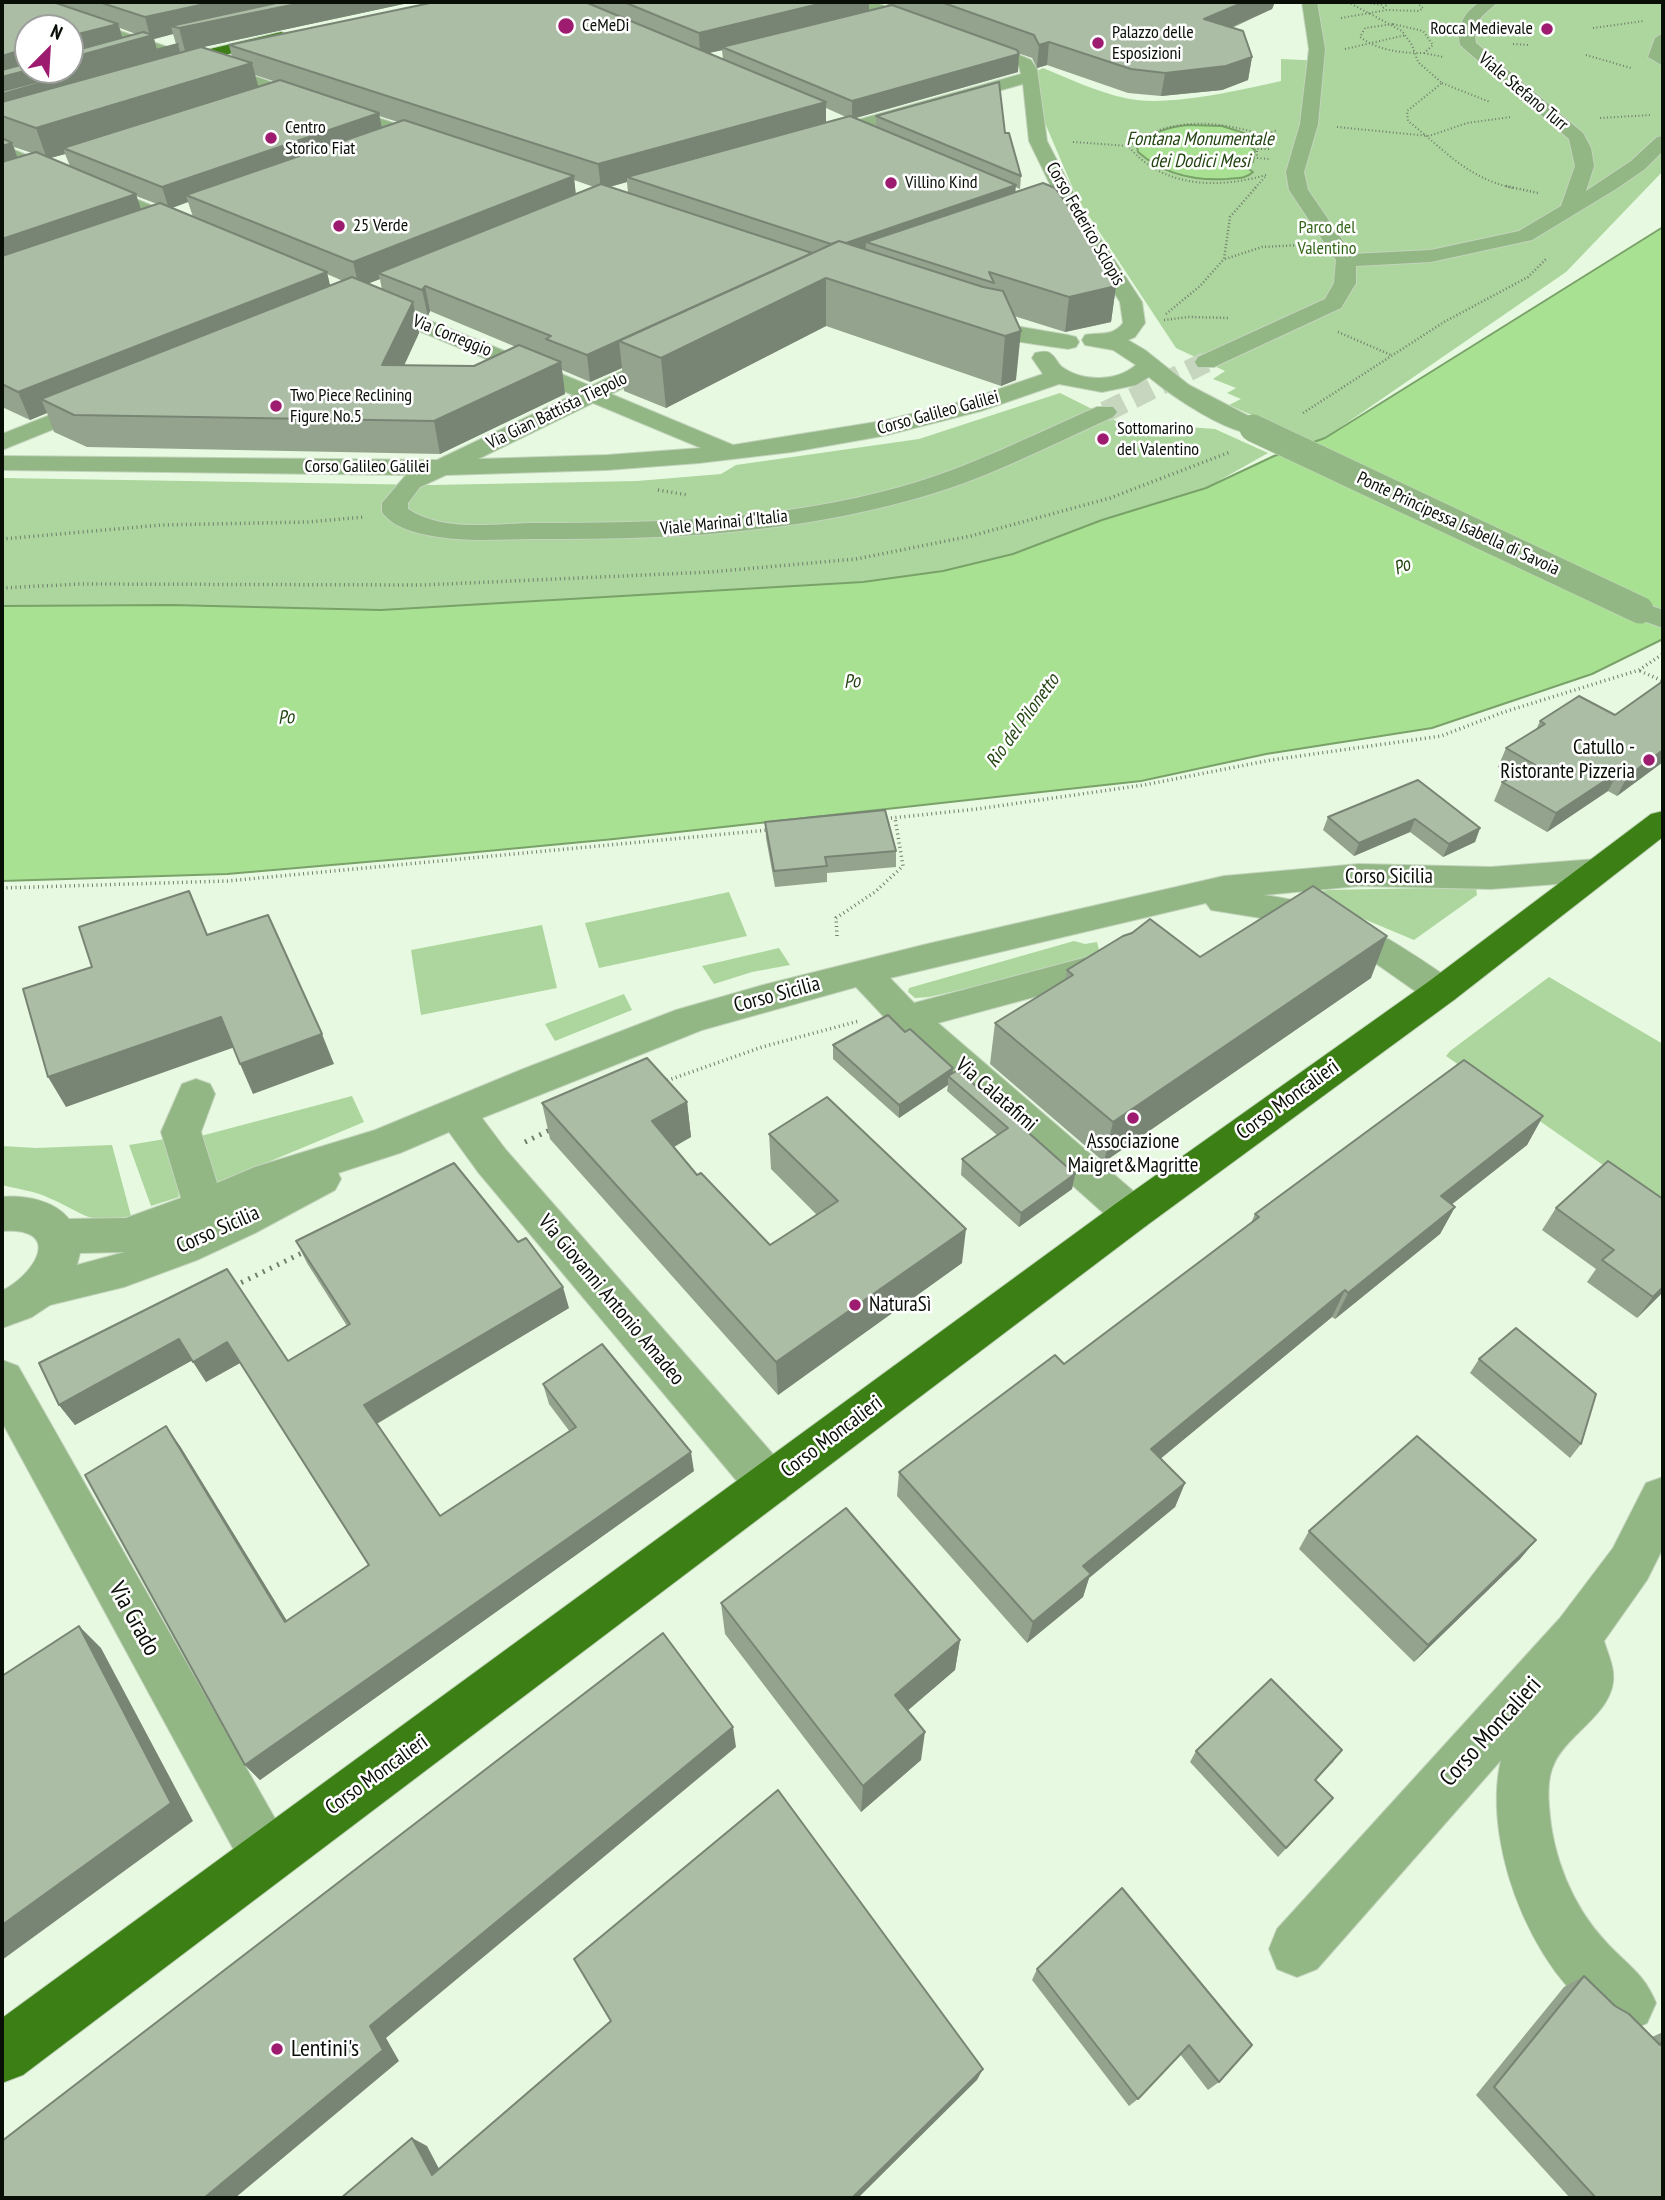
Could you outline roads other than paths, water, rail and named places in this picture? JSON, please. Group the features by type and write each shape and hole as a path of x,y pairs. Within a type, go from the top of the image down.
{"main road":[{"path":"147,59 294,35"},
{"name":"Corso Moncalieri","path":"2,2054 1132,1214 1441,991 1663,821"}],"street":[{"path":"860,2 946,33"},
{"path":"1206,362 1333,303 1345,283 1346,260 1299,190 1295,172 1309,124 1317,49 1309,2"},
{"name":"Viale Stefano Turr","path":"1490,2 1469,18 1465,33 1468,45 1577,137 1584,150 1587,166 1572,203"},
{"path":"2,12 30,3 147,59"},
{"path":"862,22 894,14"},
{"path":"163,81 294,35"},
{"path":"1663,38 1656,57 1663,61"},
{"path":"126,54 147,59 182,39"},
{"path":"999,52 1028,70"},
{"path":"177,56 458,151"},
{"path":"798,142 1028,70"},
{"name":"Corso Federico Sclopis","path":"1028,70 1038,141 1058,203 1131,302 1152,313 1151,347"},
{"path":"261,100 284,93"},
{"path":"825,116 872,136"},
{"path":"385,143 408,134"},
{"path":"1346,260 1430,256 1525,236 1572,203 1638,165 1663,141"},
{"path":"2,150 204,234"},
{"path":"15,178 77,158"},
{"path":"140,229 196,209"},
{"name":"Via Correggio","path":"389,285 352,298 591,394"},
{"name":"Corso Federico Sclopis","path":"1111,341 1127,332 1134,323 1131,302"},
{"path":"950,315 988,328 1068,342"},
{"path":"988,328 1075,381 1112,384 1221,413"},
{"path":"1052,368 1051,349 1068,342 1089,339 1111,341 1138,351 1151,347"},
{"name":"Via Gian Battista Tiepolo","path":"437,468 692,346"},
{"path":"1112,384 1140,375 1151,347"},
{"path":"1151,347 1172,384 1221,413"},
{"name":"Corso Galileo Galilei","path":"2,463 437,468 601,462 731,452 839,437 898,425 974,405 1052,368"},
{"path":"591,394 731,452"},
{"path":"13,438 116,396"},
{"name":"Viale Marinai d'Italia","path":"437,468 411,482 396,503 395,512 405,522 434,528 488,531 669,530 799,516 920,489 1105,412"},
{"name":"Ponte Principessa Isabella di Savoia","path":"1221,413 1663,621"},
{"path":"2,421 13,438 79,465"},
{"name":"Corso Sicilia","path":"58,1236 126,1235 166,1222 269,1178 386,1142 689,1020 763,998 1224,887 1359,875 1491,878 1597,870"},
{"name":"Corso Sicilia","path":"1182,897 1272,907 1315,917 1343,928 1441,991"},
{"path":"904,1014 1110,964"},
{"name":"Via Calatafimi","path":"864,973 904,1014 1132,1214"},
{"path":"196,1094 181,1132 203,1204"},
{"name":"Via Giovanni Antonio Amadeo","path":"456,1114 492,1161 769,1484"},
{"name":"Corso Sicilia","path":"39,1289 99,1277 165,1254 279,1203 386,1142"},
{"path":"2,1310 20,1303 39,1289 53,1273 60,1253 58,1236 50,1223 30,1214 3,1213"},
{"name":"Via Grado","path":"2,1380 267,1857"},
{"name":"Corso Moncalieri","path":"1297,1949 1578,1636 1630,1564 1663,1499"},
{"path":"1578,1636 1588,1674 1585,1689 1570,1700 1528,1756 1521,1787 1528,1842 1547,1903 1575,1950 1627,2004"}],"water":[{"name":"Fontana Monumentale dei Dodici Mesi","path":"1188,125 1222,126 1244,133 1245,136 1240,139 1255,150 1253,162 1244,166 1253,172 1234,178 1191,177 1157,165 1138,152 1137,146 1154,134"},
{"path":"1663,227 1663,639 1592,674 1432,728 1266,754 1141,781 614,839 424,857 227,874 2,881 2,606 171,605 381,610 863,582 943,571 1013,554 1102,520 1206,488 1274,456 1325,438"}],"tunnel":[{"path":"1105,412 1206,362"}],"place":[{"name":"CeMeDi","path":"566,26"},
{"name":"Rocca Medievale","path":"1547,29"},
{"name":"Palazzo delle Esposizioni","path":"1098,43"},
{"name":"Centro Storico Fiat","path":"271,138"},
{"name":"Villino Kind","path":"891,183"},
{"name":"25 Verde","path":"339,226"},
{"name":"Two Piece Reclining Figure No.5","path":"276,406"},
{"name":"Sottomarino del Valentino","path":"1103,439"},
{"name":"Catullo - Ristorante Pizzeria","path":"1649,760"},
{"name":"Associazione Maigret&Magritte","path":"1133,1118"},
{"name":"NaturaSì","path":"855,1305"},
{"name":"Lentini's","path":"277,2049"}],"park label":[{"name":"Parco del Valentino","path":"1327,238"}],"water label":[{"name":"Po","path":"1402,567"},
{"name":"Po","path":"852,682"},
{"name":"Po","path":"286,718"},
{"name":"Rio del Pilonetto","path":"1023,721"}]}
